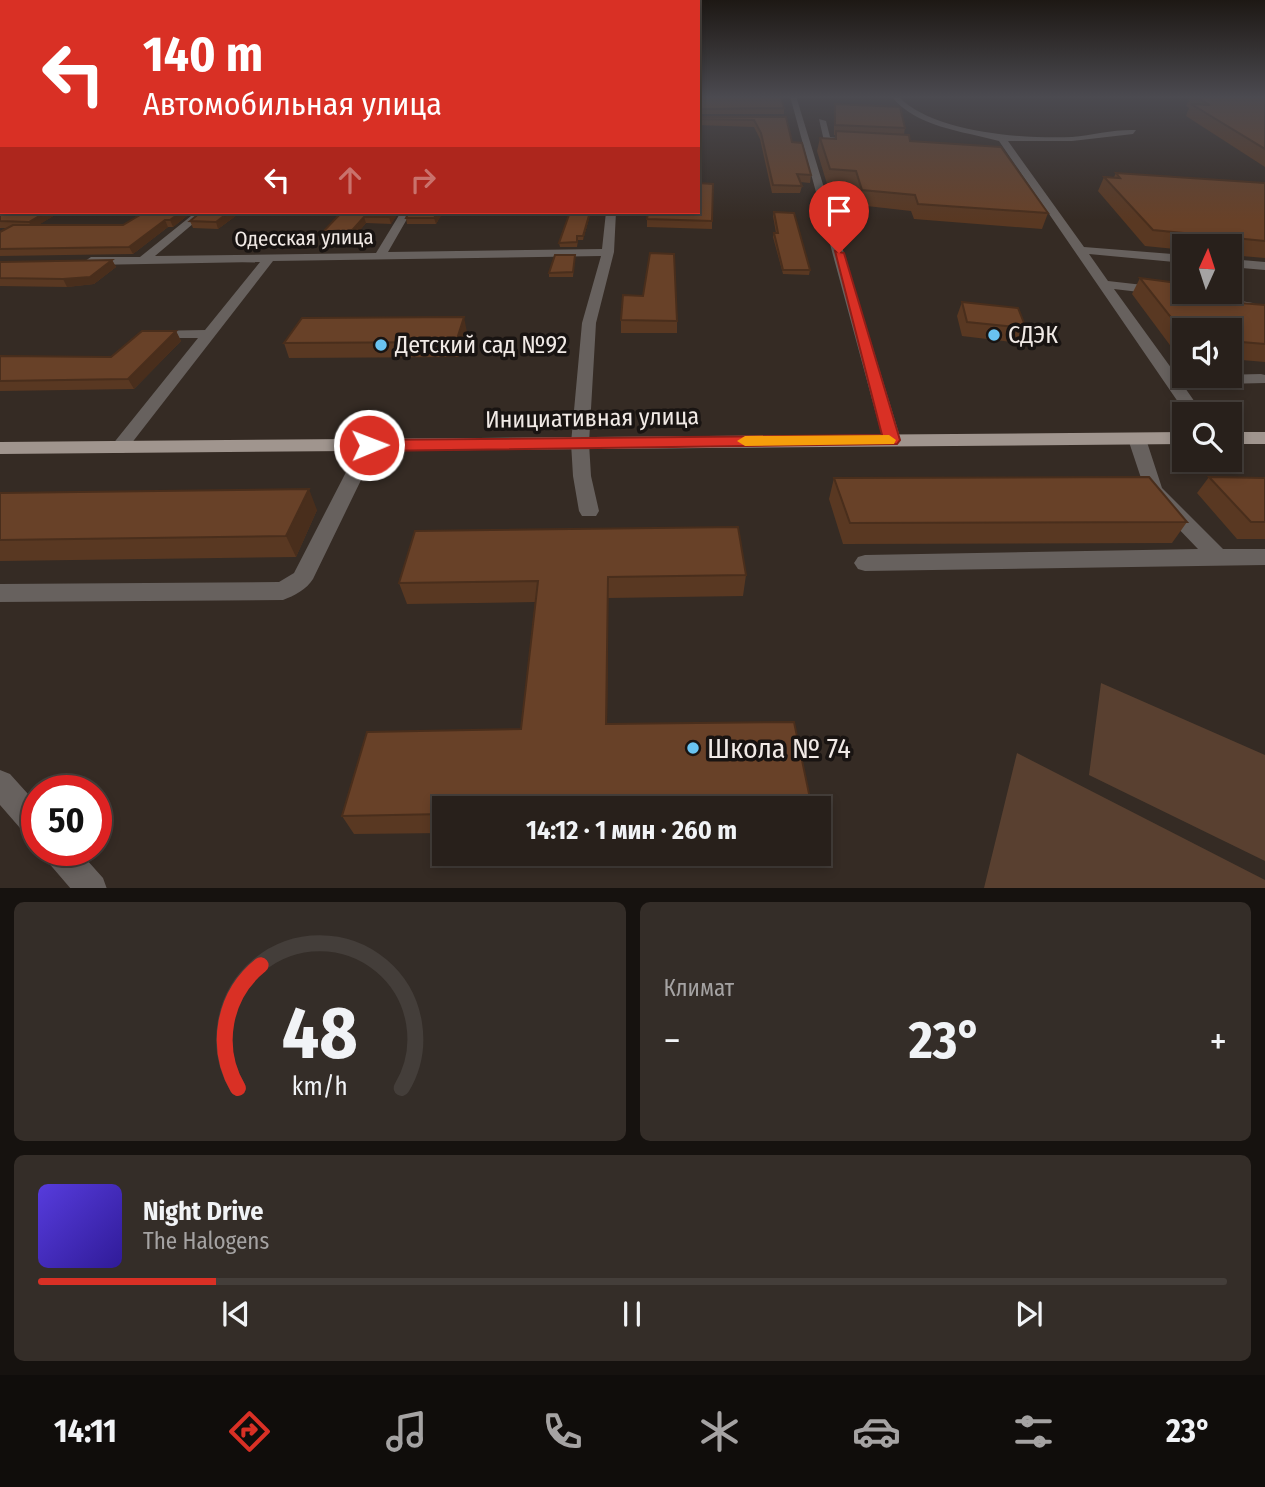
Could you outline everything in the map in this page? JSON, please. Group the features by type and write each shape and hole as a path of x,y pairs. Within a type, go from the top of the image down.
{"main road":[{"name":"Инициативная улица","path":"0,448 1172,438"},
{"path":"1242,438 1265,438"}],"street":[{"path":"800,137 892,440"},
{"path":"826,137 855,140"},
{"path":"980,137 1002,145 1086,137"},
{"path":"1002,145 1081,250 1172,381"},
{"path":"142,261 199,214"},
{"path":"380,256 405,214"},
{"path":"589,511 580,443 589,323 608,252 611,214"},
{"path":"1081,250 1172,258"},
{"name":"Одесская улица","path":"78,262 608,252"},
{"path":"118,449 269,258"},
{"path":"1242,264 1265,266"},
{"path":"1104,284 1173,292 1254,307"},
{"path":"142,334 208,334"},
{"path":"1242,379 1261,379"},
{"path":"1137,439 1154,491 1218,557"},
{"path":"0,593 282,590 302,579 369,445"},
{"path":"865,563 1265,557"},
{"path":"0,784 21,808"},
{"path":"72,866 92,888"}],"shaded area":[{"path":"1101,683 1265,755 1265,861 1089,775"},
{"path":"1017,753 1265,880 1265,888 984,888"}],"building":[{"path":"762,137 791,137 792,142 802,143 811,175 797,174 802,186 773,185"},
{"path":"909,137 910,141 1001,147 1048,213 918,204 915,195 862,190 856,171 830,169 820,138"},
{"path":"1246,137 1265,137 1265,149"},
{"path":"1116,173 1265,183 1265,241 1242,239 1242,234 1194,234 1153,230 1104,177 1120,178"},
{"path":"700,183 713,184 712,221 647,219 648,214 700,214"},
{"path":"774,212 794,213 810,270 783,270 774,233 778,233"},
{"path":"0,214 43,214 29,222 0,221"},
{"path":"142,214 178,214 165,220 129,247 0,249 0,232 13,225 123,225"},
{"path":"199,214 226,214 216,222 190,221"},
{"path":"340,214 391,214 389,217 364,217 346,237 319,236"},
{"path":"408,214 437,214 434,218 406,218"},
{"path":"569,214 589,214 583,236 577,236 577,242 559,243"},
{"path":"650,253 674,254 677,321 621,320 623,295 643,296"},
{"path":"555,255 575,255 573,272 549,273"},
{"path":"112,260 90,277 0,278 0,262"},
{"path":"1140,278 1172,282 1172,304 1265,305 1265,344 1242,342 1242,318 1172,319"},
{"path":"962,302 1018,308 1026,328 967,322"},
{"path":"464,317 456,342 284,343 302,318"},
{"path":"142,331 176,331 128,379 0,381 0,356 111,357"},
{"path":"1149,477 1187,522 850,523 834,478"},
{"path":"1209,477 1265,478 1265,522 1251,522"},
{"path":"309,489 286,536 0,540 0,493"},
{"path":"738,527 746,575 608,577 606,724 794,722 809,796 432,796 432,814 342,816 367,732 521,729 538,581 399,583 415,531"}],"slow traffic":[{"path":"745,441 889,440"}],"place":[{"name":"СДЭК","path":"994,335"},
{"name":"Детский сад №92","path":"381,345"},
{"name":"Школа № 74","path":"693,748"}],"route":[{"path":"369,445 892,440 839,253"}]}
